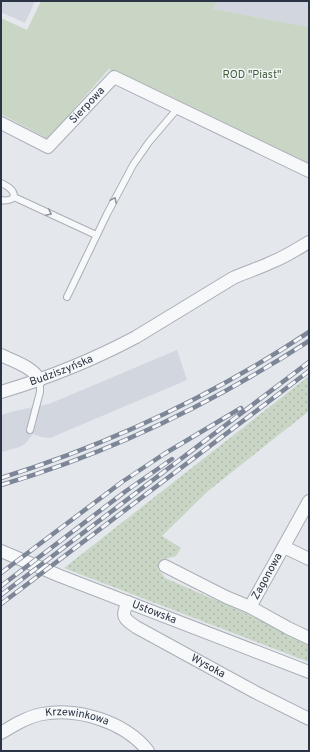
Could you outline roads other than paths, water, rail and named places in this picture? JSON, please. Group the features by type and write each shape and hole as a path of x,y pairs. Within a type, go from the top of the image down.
{"street":[{"name":"Sierpowa","path":"1,123 48,147 114,77 309,171"},
{"name":"Budziszyńska","path":"1,392 70,369 121,346 234,278 272,262 309,242"},
{"path":"1,355 32,371 40,380"},
{"name":"Zagonowa","path":"250,607 309,501"},
{"name":"Zagonowa","path":"284,547 309,559"},
{"name":"Ustowska","path":"1,551 60,576 309,672"},
{"path":"165,566 226,598 250,607 309,638"},
{"name":"Wysoka","path":"128,602 124,612 124,617 136,627 255,692 309,719"},
{"name":"Krzewinkowa","path":"1,733 20,721 41,714 65,712 86,714 112,724 132,736 148,751"}],"lane":[{"path":"67,297 96,235 133,165 149,142 178,108"},
{"path":"1,183 10,187 14,193 14,197"},
{"path":"14,197 96,235"},
{"path":"1,200 8,200 14,197"},
{"path":"30,430 40,392 40,380"}],"railway":[{"path":"1,478 82,450 160,416 236,377 309,332"},
{"path":"1,485 82,458 160,424 236,385 309,341"},
{"path":"1,595 309,362"},
{"path":"1,604 309,371"},
{"path":"1,573 122,482 164,454 241,408"},
{"path":"1,586 126,491 172,459"}],"park label":[{"name":"ROD \"Piast\"","path":"252,75"}]}
